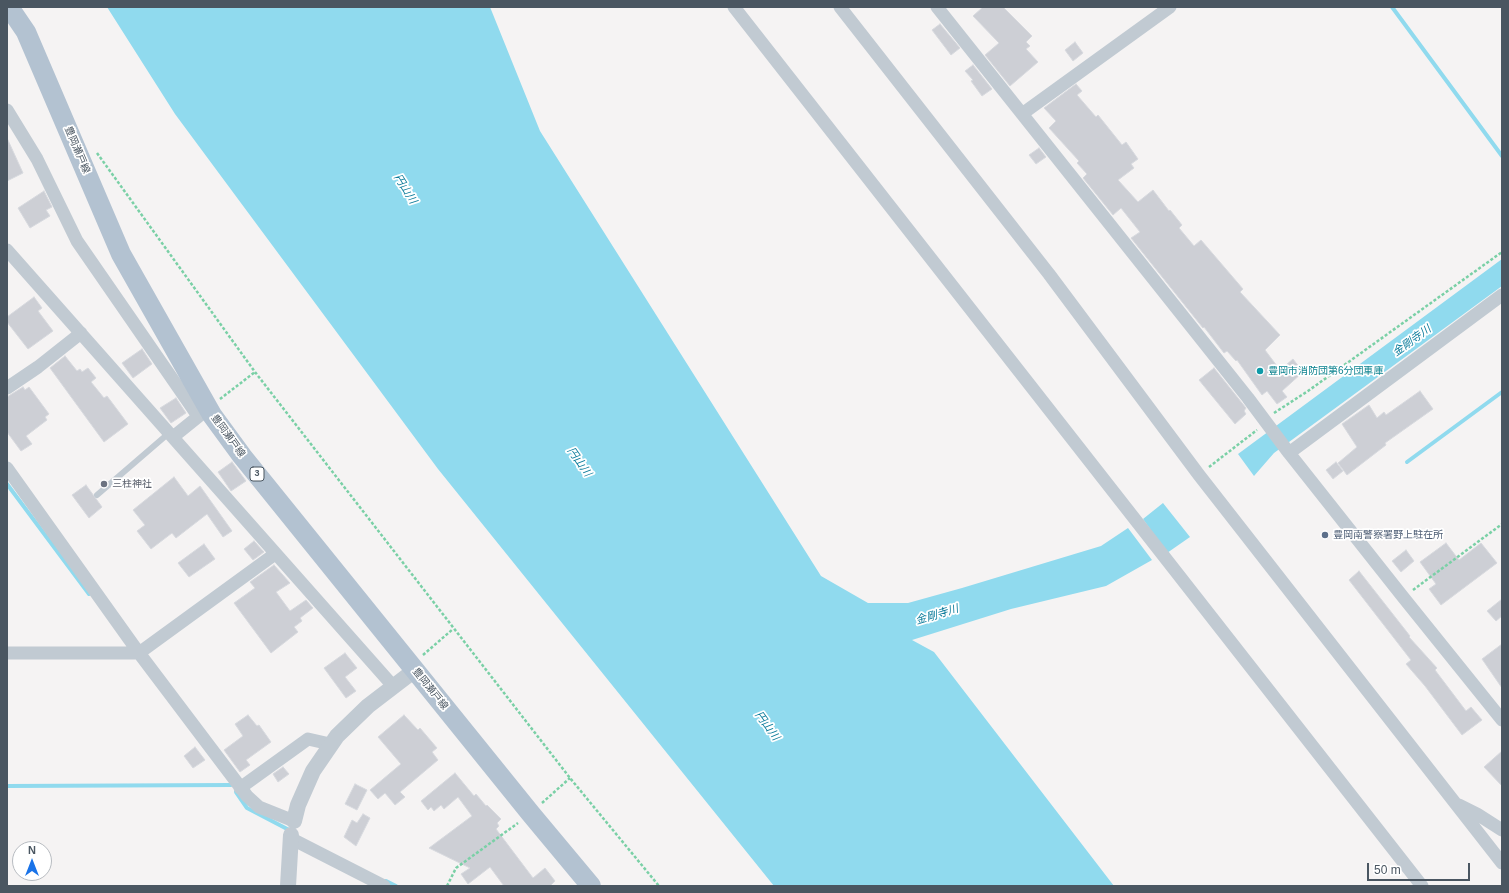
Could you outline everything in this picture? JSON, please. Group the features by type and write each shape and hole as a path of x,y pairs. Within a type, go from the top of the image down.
{"main road":[{"name":"豊岡瀬戸線","path":"9,7 26,32 122,254 203,412 242,456 530,814 591,886"}],"street":[{"path":"734,7 1422,886"},
{"path":"840,7 1049,274 1199,475 1502,863"},
{"path":"937,7 1266,422 1288,452 1502,720"},
{"path":"1022,114 1170,7"},
{"path":"7,110 37,159 77,241 203,412 171,435"},
{"path":"7,250 393,686"},
{"path":"1288,452 1502,295"},
{"path":"7,388 38,367 81,333"},
{"path":"7,468 139,653 240,788 255,805 292,831 384,886"},
{"path":"7,653 139,653 275,554"},
{"path":"288,886 292,831 300,800 313,771 330,744 351,721 413,667"},
{"path":"240,788 308,739 330,744"},
{"path":"1457,804 1477,814 1502,830"}],"lane":[{"path":"97,495 171,435"}],"path":[{"path":"96,152 255,372 570,778 659,886"},
{"path":"1199,475 1308,391 1502,252"},
{"path":"203,412 255,372"},
{"path":"1403,597 1502,524"},
{"path":"413,667 453,629"},
{"path":"447,886 456,868 530,814 570,778"}],"water":[{"path":"107,7 490,7 540,131 821,576 868,603 908,603 962,588 1101,546 1128,528 1152,560 1106,586 1011,609 912,640 934,652 1114,886 774,886 438,469 175,114"},
{"name":"金剛寺川","path":"1502,259 1502,286 1274,453 1254,476 1238,454"},
{"path":"1163,503 1190,537 1167,553 1143,519"}],"building":[{"path":"983,7 1003,7 1032,36 1026,42 1030,46 1026,49 1038,62 1010,86 985,55 999,43 973,16"},
{"path":"940,24 960,48 951,55 932,30"},
{"path":"1075,42 1083,53 1073,61 1065,50"},
{"path":"973,65 992,89 982,96 971,81 973,80 965,71"},
{"path":"1076,84 1082,91 1077,95 1096,117 1098,115 1122,145 1126,142 1138,159 1131,164 1134,168 1118,180 1138,202 1153,190 1182,225 1179,228 1194,246 1201,240 1243,289 1240,292 1280,335 1265,350 1280,370 1293,359 1303,372 1282,391 1287,397 1277,404 1267,391 1262,395 1237,360 1236,361 1227,351 1224,353 1204,327 1203,328 1131,238 1140,232 1121,208 1113,215 1083,178 1087,174 1077,163 1079,161 1049,128 1056,121 1044,108"},
{"path":"7,138 23,173 7,181"},
{"path":"1039,148 1046,157 1036,164 1029,155"},
{"path":"44,191 52,207 46,210 50,216 30,228 18,208"},
{"path":"34,297 42,308 38,311 53,331 28,349 7,322 7,317"},
{"path":"142,349 152,364 133,378 122,363"},
{"path":"65,356 77,371 80,369 82,372 88,368 96,378 91,382 104,398 107,396 128,424 104,442 50,368"},
{"path":"1214,368 1246,408 1244,411 1246,414 1235,424 1199,380"},
{"path":"23,387 25,390 29,387 49,414 45,417 47,420 26,436 32,444 21,451 7,432 7,397"},
{"path":"1420,391 1433,409 1385,443 1386,445 1347,475 1338,463 1357,447 1342,424 1369,405 1377,418 1384,412 1386,415"},
{"path":"176,398 186,413 171,423 160,408"},
{"path":"232,462 246,481 231,491 218,472"},
{"path":"1336,462 1343,471 1333,479 1326,470"},
{"path":"174,477 188,496 200,486 232,531 223,537 207,514 176,538 172,533 151,549 137,531 145,525 133,510"},
{"path":"86,485 102,507 89,518 72,495"},
{"path":"254,541 264,552 253,560 244,549"},
{"path":"1446,543 1459,560 1481,543 1497,563 1441,605 1429,589 1436,584 1420,562"},
{"path":"204,544 215,559 189,577 178,563"},
{"path":"1406,550 1414,561 1401,572 1392,561"},
{"path":"274,565 290,583 276,592 290,611 306,600 313,608 300,618 302,621 294,627 298,632 271,653 234,603 255,588 250,582"},
{"path":"1359,571 1410,636 1409,637 1437,668 1435,670 1466,711 1471,707 1482,720 1462,735 1425,686 1406,664 1411,660 1349,580"},
{"path":"1502,599 1502,616 1496,621 1487,611"},
{"path":"1502,644 1502,688 1482,659"},
{"path":"345,653 357,668 345,677 356,691 346,698 324,668"},
{"path":"248,715 257,726 259,725 271,742 246,760 250,765 240,772 224,750 243,736 235,724"},
{"path":"404,715 418,730 420,728 437,748 432,752 438,760 400,792 405,797 395,805 385,793 378,799 370,790 401,764 378,737"},
{"path":"195,747 205,760 193,768 184,756"},
{"path":"1502,751 1502,786 1484,767"},
{"path":"283,767 289,774 278,782 273,774"},
{"path":"455,773 474,796 476,794 486,806 487,805 501,819 497,823 499,826 496,829 533,878 545,868 555,881 550,886 504,886 490,867 468,884 461,874 470,868 429,848 472,816 458,797 444,809 441,805 434,811 431,807 428,810 421,801"},
{"path":"355,784 367,790 357,810 345,804"},
{"path":"363,814 370,818 356,846 344,837 352,820 357,823"}],"waterway":[{"path":"1392,7 1502,156"},
{"path":"1407,462 1502,392"},
{"path":"7,484 89,594"},
{"path":"7,786 231,785"},
{"path":"236,792 247,808 291,831"},
{"path":"386,881 396,886"}],"place":[{"name":"豊岡市消防団第6分団車庫","path":"1260,371"},
{"name":"三柱神社","path":"104,484"},
{"name":"豊岡南警察署野上駐在所","path":"1325,535"}],"water label":[{"name":"円山川","path":"405,189"},
{"name":"円山川","path":"579,462"},
{"name":"円山川","path":"767,726"}]}
